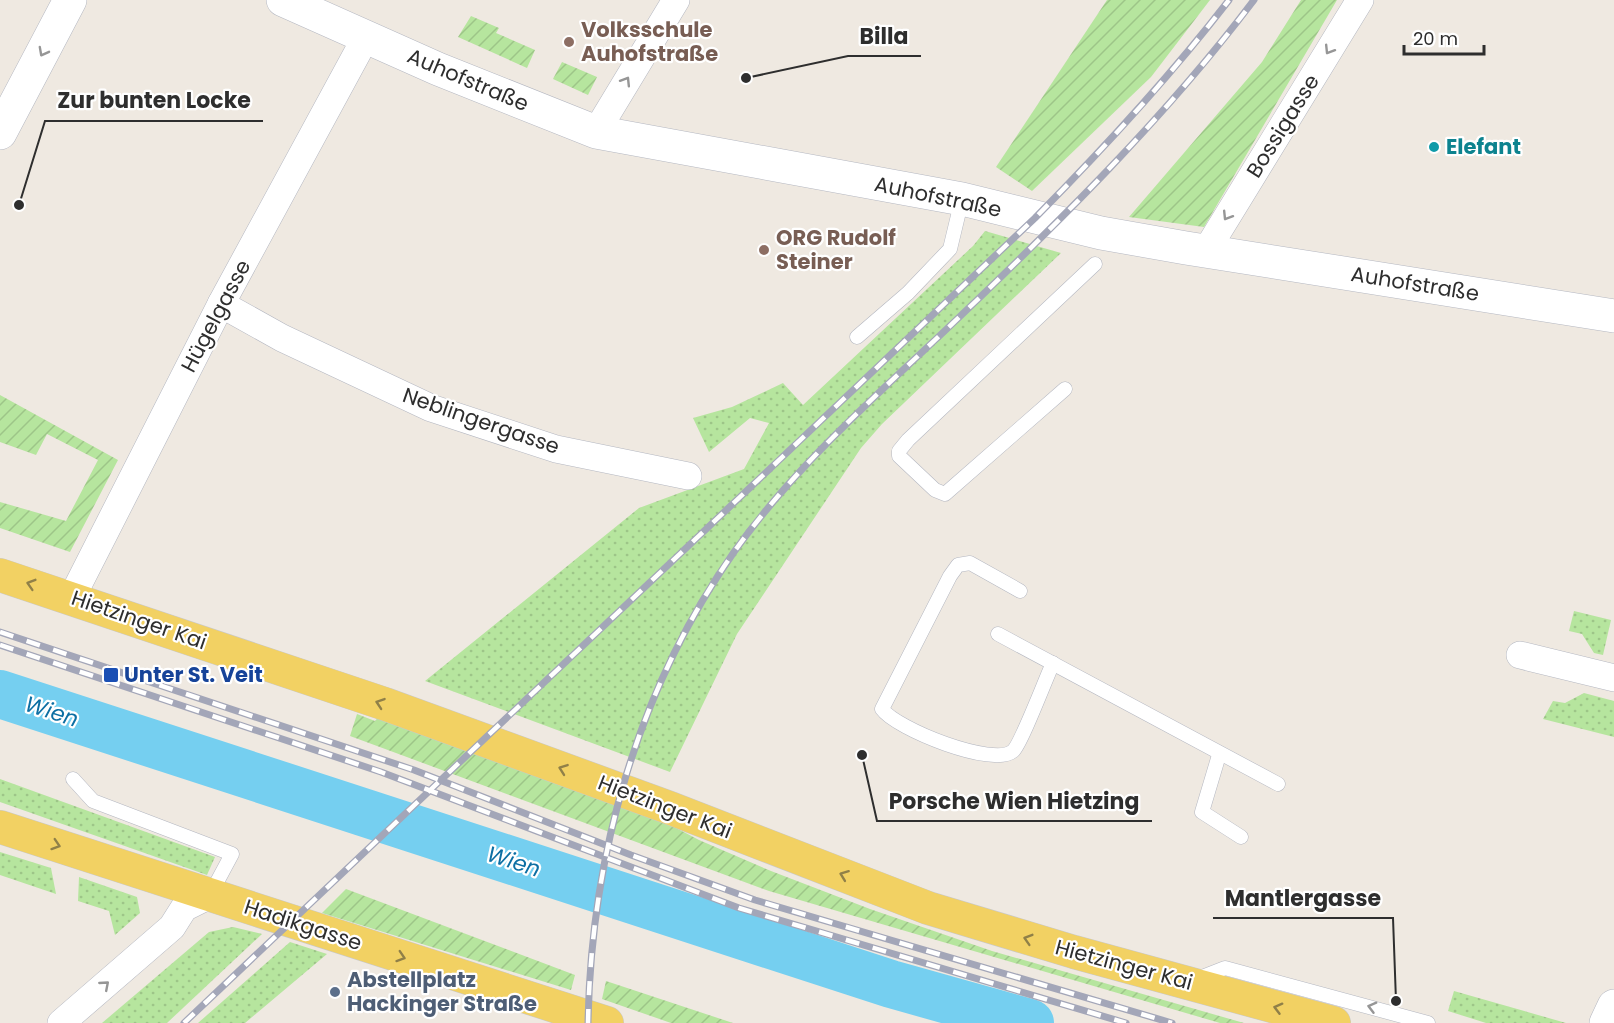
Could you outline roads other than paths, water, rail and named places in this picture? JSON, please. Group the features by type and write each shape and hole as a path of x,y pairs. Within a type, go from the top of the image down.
{"main road":[{"name":"Hietzinger Kai","path":"0,575 72,597 385,704 670,808 928,908 1186,983 1334,1023"},
{"name":"Hadikgasse","path":"0,827 607,1023"}],"street":[{"path":"0,133 70,0"},
{"name":"Auhofstraße","path":"284,0 366,38 596,132 962,200 1101,233 1614,316"},
{"path":"596,132 676,0"},
{"name":"Bossigasse","path":"1206,251 1360,0"},
{"name":"Hügelgasse","path":"72,597 221,304 366,38"},
{"name":"Neblingergasse","path":"221,304 282,338 430,408 556,449 688,476"},
{"path":"1520,655 1614,678"},
{"path":"61,1023 172,927 184,909 210,895"},
{"path":"1606,1023 1614,1006"}],"lane":[{"path":"857,337 908,293 951,249 962,200"},
{"path":"1065,389 945,494 935,490 899,456 899,451 908,440 1095,264"},
{"path":"1020,591 970,563 958,565 950,576 882,710 904,728 990,756 1006,755 1018,746 1053,663"},
{"path":"998,634 1219,755 1278,784"},
{"path":"1219,755 1202,812 1241,837"},
{"path":"73,779 93,801 232,854 210,895"},
{"path":"1186,983 1225,968 1428,1023"}],"waterway":[{"name":"Wien","path":"0,694 891,984 1030,1023"}],"railway":[{"path":"184,1023 1035,218 1135,112 1229,0"},
{"path":"588,1023 591,960 598,898 610,837 626,777 646,718 671,660 700,605 734,552 809,461 992,286 1110,168 1184,86 1254,0"},
{"path":"0,632 414,770 631,855 755,900 1172,1023"},
{"path":"0,645 381,772 739,908 1126,1023"}],"place":[{"name":"Volksschule Auhofstraße","path":"569,42"},
{"name":"Billa","path":"746,78"},
{"name":"Elefant","path":"1434,147"},
{"name":"Zur bunten Locke","path":"19,205"},
{"name":"ORG Rudolf Steiner","path":"764,250"},
{"name":"Unter St. Veit","path":"111,675"},
{"name":"Porsche Wien Hietzing","path":"862,755"},
{"name":"Abstellplatz Hackinger Straße","path":"335,992"},
{"name":"Mantlergasse","path":"1396,1001"}]}
